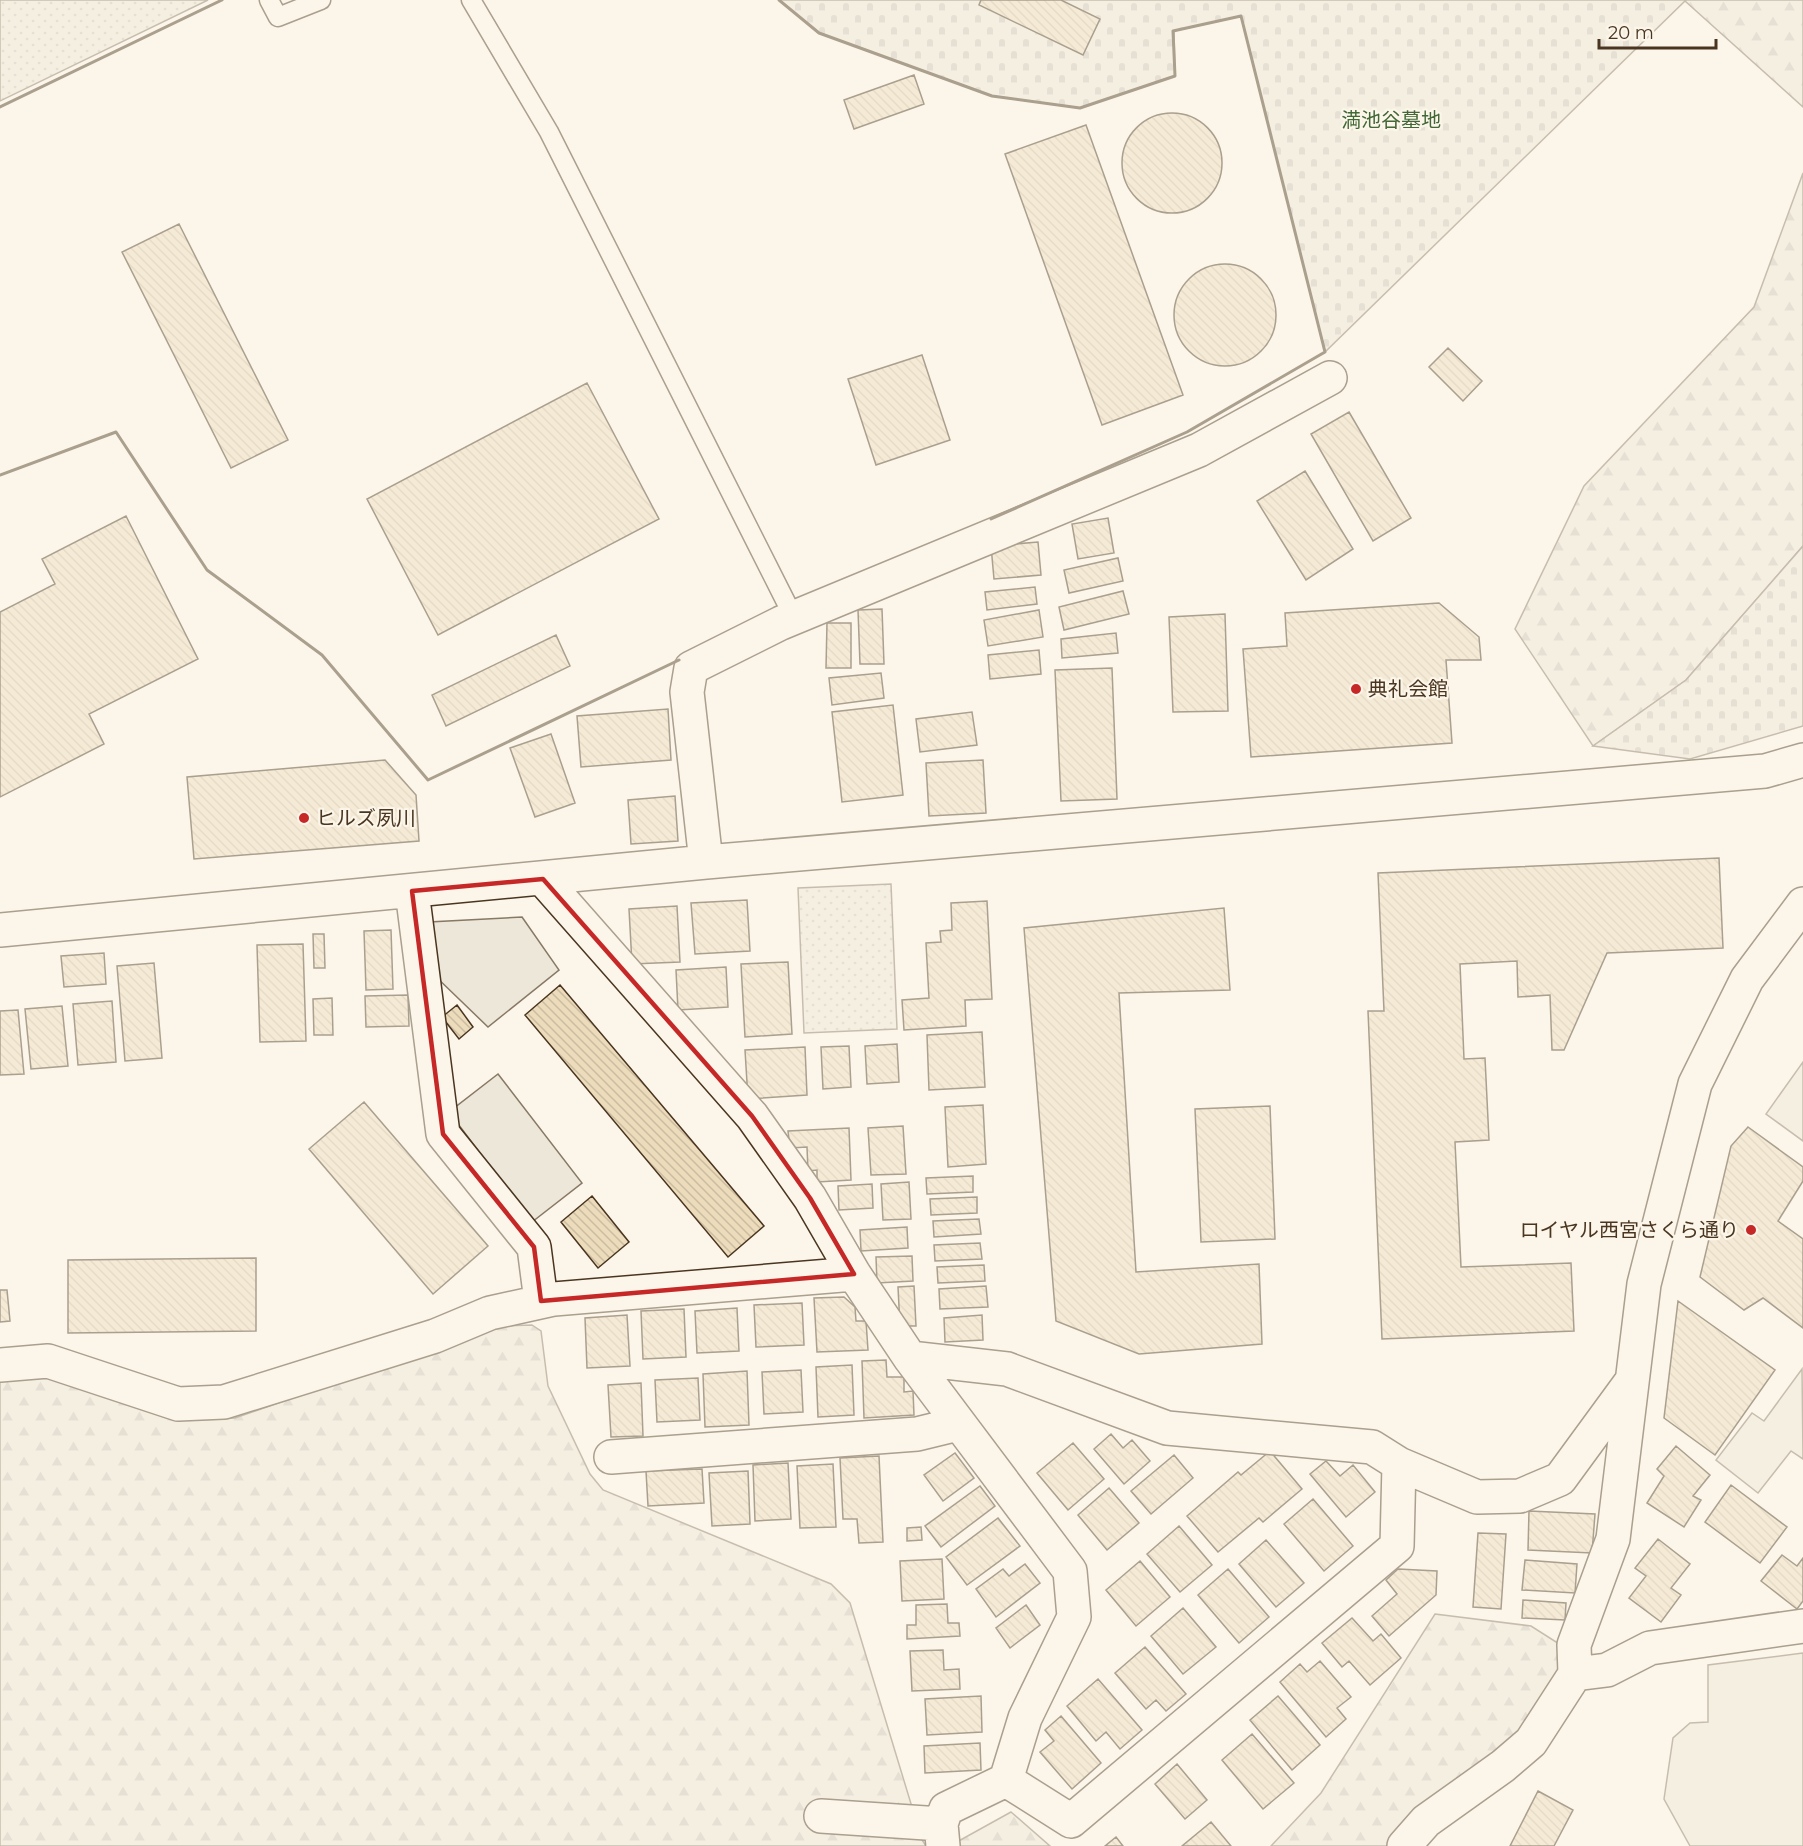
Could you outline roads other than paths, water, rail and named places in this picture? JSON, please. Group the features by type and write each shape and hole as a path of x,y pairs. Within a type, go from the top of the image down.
{"street":[{"path":"706,862 687,692 691,668 794,618 1199,450 1330,378"},
{"path":"0,930 706,862 1765,771 1803,760"},
{"path":"543,879 752,1116 810,1198 854,1274 910,1358 1070,1570 1074,1617 1025,1718 1006,1780 946,1809 942,1835 821,1816"},
{"path":"412,891 443,1134 534,1247 542,1301"},
{"path":"1404,1846 1426,1821 1503,1766 1531,1742 1575,1674 1574,1645 1613,1539 1644,1284 1695,1084 1747,979 1803,904"},
{"path":"0,1365 48,1362 178,1404 224,1401 435,1336 490,1313 542,1301 854,1274"},
{"path":"910,1358 1007,1369 1167,1428 1372,1447 1399,1464 1477,1497 1521,1496 1560,1479 1633,1380"},
{"path":"611,1457 917,1434 958,1424"},
{"path":"1006,1780 1071,1821 1397,1546 1399,1464"},
{"path":"1575,1674 1606,1670 1650,1648 1803,1626"}],"lane":[{"path":"269,0 278,18 321,0"},
{"path":"471,0 549,132 794,618"}],"place":[{"name":"典礼会館","path":"1356,689"},
{"name":"ヒルズ夙川","path":"304,818"},
{"name":"ロイヤル西宮さくら通り","path":"1751,1230"}],"park label":[{"name":"満池谷墓地","path":"1391,120"}]}
